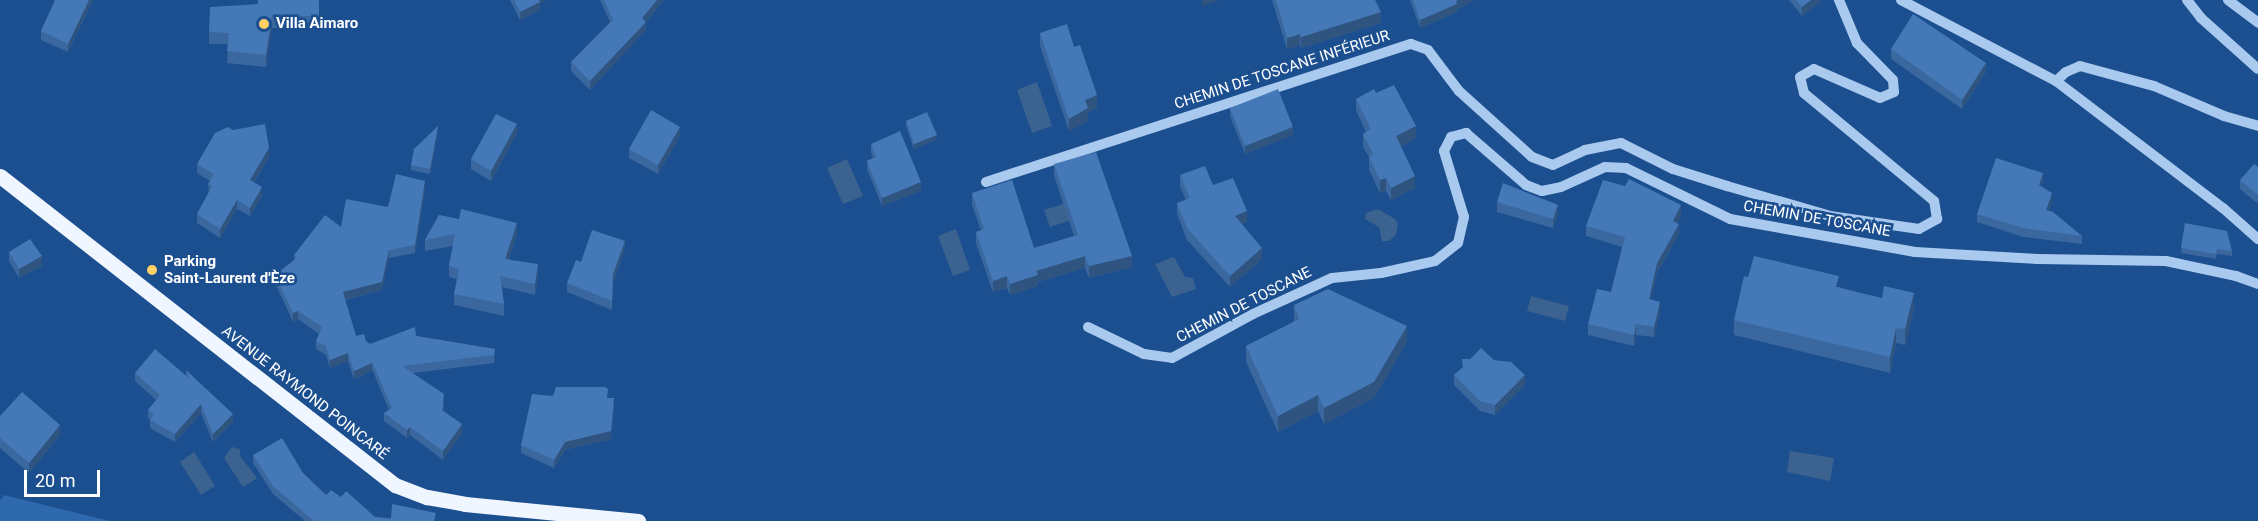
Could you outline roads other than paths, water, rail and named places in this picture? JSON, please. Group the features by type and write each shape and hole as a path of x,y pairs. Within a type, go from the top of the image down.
{"main road":[{"name":"AVENUE RAYMOND POINCARÉ","path":"0,176 395,485 427,497 465,504 638,521"}],"street":[{"name":"CHEMIN DE TOSCANE INFÉRIEUR","path":"986,182 1411,44 1428,50 1459,90 1532,157 1553,165 1585,150 1621,143 1673,169 1830,216 1919,229 1938,219 1934,201 1804,93 1800,77 1814,69 1880,98 1894,92 1893,80 1857,43 1839,0"},
{"path":"1901,0 2056,81 2223,208 2258,239"},
{"path":"2187,0 2201,18 2258,69"},
{"path":"2228,0 2258,23"},
{"path":"2056,81 2066,72 2080,66 2154,86 2224,116 2258,126"},
{"name":"CHEMIN DE TOSCANE","path":"1088,327 1144,354 1172,358 1253,314 1332,278 1381,273 1435,261 1458,243 1464,218 1444,151 1451,137 1466,133 1526,185 1542,191 1561,187 1605,167 1626,168 1730,219 1915,252 2038,259 2166,261 2236,276 2258,284"}],"place":[{"name":"Villa Aimaro","path":"264,24"},
{"name":"Parking Saint-Laurent d'Èze","path":"152,270"}]}
